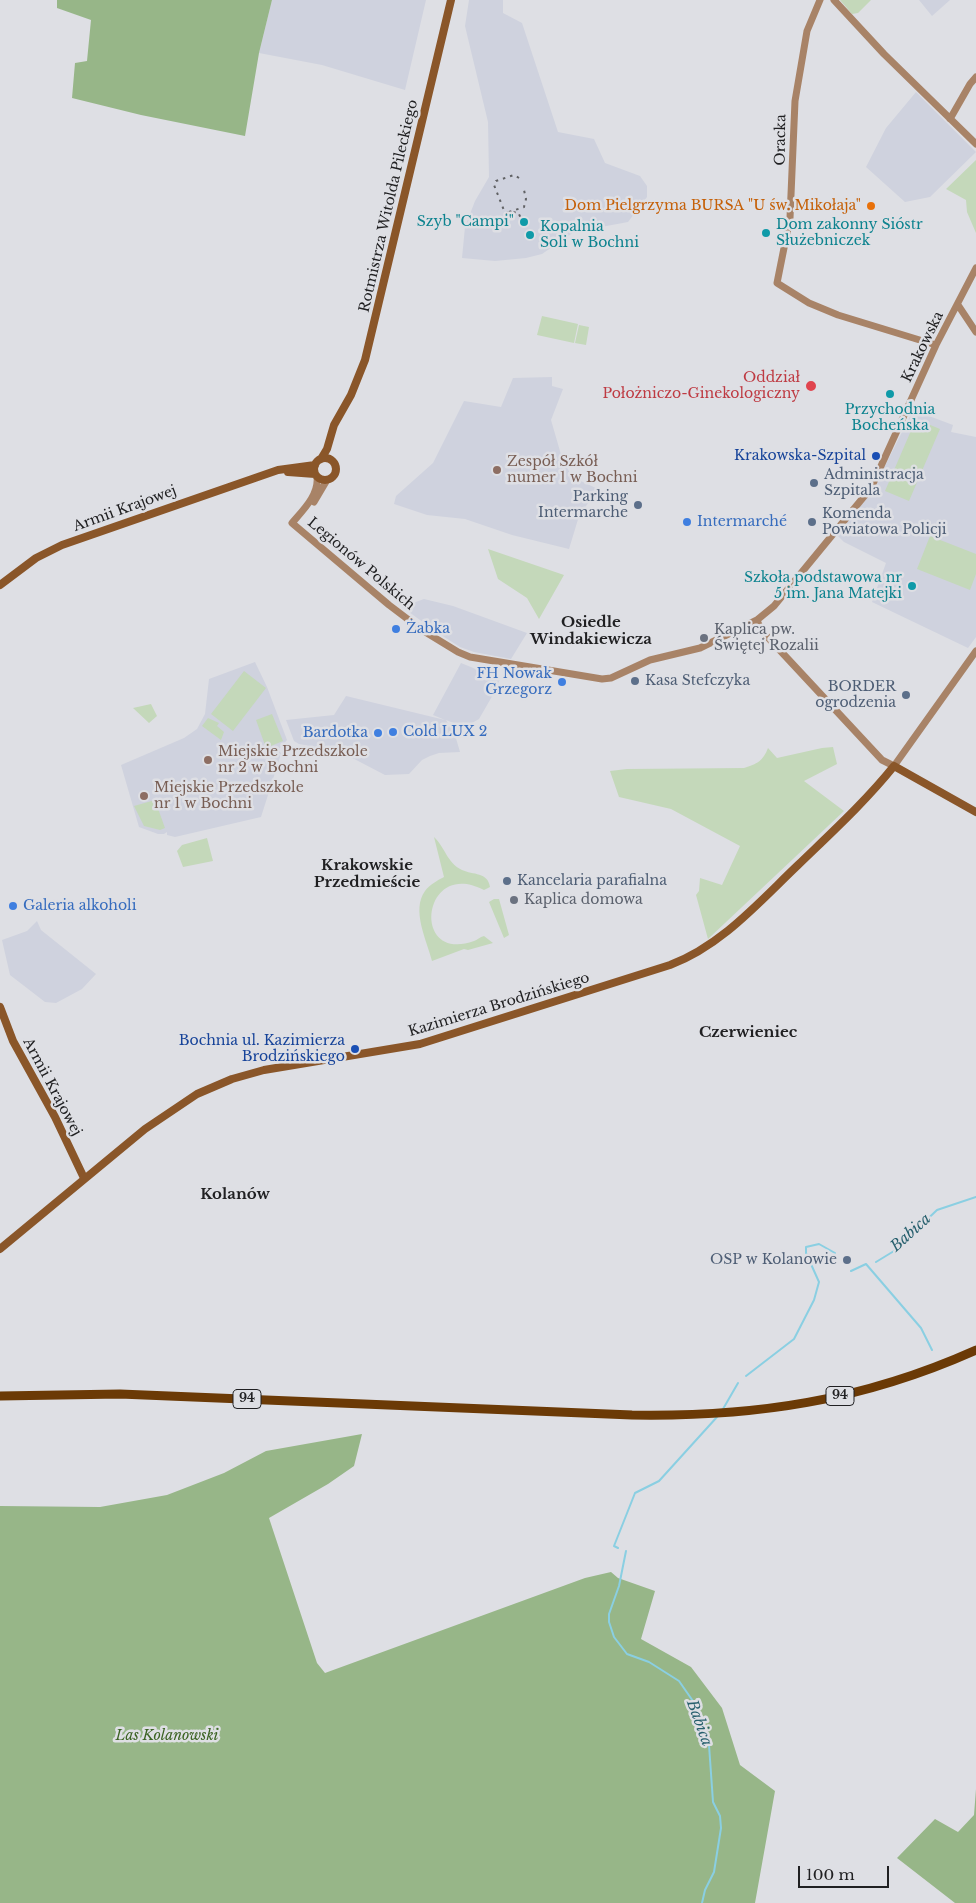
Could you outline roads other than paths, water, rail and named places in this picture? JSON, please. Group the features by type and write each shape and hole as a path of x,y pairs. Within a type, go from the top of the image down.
{"main road":[{"name":"Rotmistrza Witolda Pileckiego","path":"321,459 327,449 334,425 357,384 365,360 451,0"},
{"name":"Rotmistrza Witolda Pileckiego","path":"334,462 332,450 341,414"},
{"path":"321,459 329,459 334,462 336,472 327,480 316,475 314,465 321,459"},
{"name":"Armii Krajowej","path":"0,585 36,558 62,544 278,470 314,465"},
{"name":"Armii Krajowej","path":"266,474 297,472 316,475"},
{"path":"894,766 976,812"},
{"name":"Kazimierza Brodzińskiego","path":"0,1249 84,1178 170,1110 197,1094 232,1079 264,1070 420,1044 670,965 702,951 734,927 863,802 894,766"},
{"name":"Armii Krajowej","path":"0,1007 13,1041 55,1117 84,1178"},
{"name":"94","path":"0,1396 120,1394 632,1415 735,1413 775,1408 886,1385 942,1365 976,1350"}],"street":[{"name":"Oracka","path":"820,0 807,31 794,101 791,206 785,252 776,283 809,303 838,315 936,345"},
{"path":"834,0 884,54 976,144"},
{"path":"950,119 976,77"},
{"name":"Krakowska","path":"757,620 774,606 870,488 936,345 976,268"},
{"path":"958,305 976,332"},
{"name":"Legionów Polskich","path":"304,510 317,488 316,475"},
{"name":"Legionów Polskich","path":"327,480 316,500 292,523 389,605 422,630 458,652 476,658 602,679 611,678 650,660 700,648 757,620"},
{"path":"757,620 762,630 853,730 882,760 894,766 976,651"}],"waterway":[{"name":"Babica","path":"876,1262 894,1251 937,1210 976,1197"},
{"name":"Babica","path":"746,1376 794,1339 814,1300 819,1282 806,1253 806,1247 819,1244 835,1253"},
{"path":"851,1271 866,1264 921,1328 932,1350"},
{"name":"Babica","path":"723,1409 738,1383"},
{"name":"Babica","path":"618,1548 614,1546 635,1493 659,1481 717,1417"},
{"name":"Babica","path":"626,1551 619,1586 609,1614 609,1622 614,1637 627,1654 649,1662 679,1681 695,1704 699,1722 709,1745 713,1802 720,1816 721,1828 714,1872 705,1890 702,1903"}],"railway":[{"path":"519,178 514,175 496,181 494,185 505,213 518,212 524,225"},
{"path":"509,212 524,207 526,199 524,190"}],"place":[{"name":"Dom Pielgrzyma BURSA \"U św. Mikołaja\"","path":"871,206"},
{"name":"Szyb \"Campi\"","path":"524,222"},
{"name":"Dom zakonny Sióstr Służebniczek","path":"766,233"},
{"name":"Kopalnia Soli w Bochni","path":"530,235"},
{"name":"Oddział Położniczo-Ginekologiczny","path":"811,386"},
{"name":"Przychodnia Bocheńska","path":"890,394"},
{"name":"Krakowska-Szpital","path":"876,456"},
{"name":"Zespół Szkół numer 1 w Bochni","path":"497,470"},
{"name":"Administracja Szpitala","path":"814,483"},
{"name":"Parking Intermarche","path":"638,505"},
{"name":"Intermarché","path":"687,522"},
{"name":"Komenda Powiatowa Policji","path":"812,522"},
{"name":"Szkoła podstawowa nr 5 im. Jana Matejki","path":"912,586"},
{"name":"Żabka","path":"396,629"},
{"name":"Kaplica pw. Świętej Rozalii","path":"704,638"},
{"name":"Kasa Stefczyka","path":"635,681"},
{"name":"FH Nowak Grzegorz","path":"562,682"},
{"name":"BORDER ogrodzenia","path":"906,695"},
{"name":"Cold LUX 2","path":"393,732"},
{"name":"Bardotka","path":"378,733"},
{"name":"Miejskie Przedszkole nr 2 w Bochni","path":"208,760"},
{"name":"Miejskie Przedszkole nr 1 w Bochni","path":"144,796"},
{"name":"Kancelaria parafialna","path":"507,881"},
{"name":"Kaplica domowa","path":"514,900"},
{"name":"Galeria alkoholi","path":"13,906"},
{"name":"Bochnia ul. Kazimierza Brodzińskiego","path":"355,1049"},
{"name":"OSP w Kolanowie","path":"847,1260"}],"district":[{"name":"Osiedle Windakiewicza","path":"591,632"},
{"name":"Krakowskie Przedmieście","path":"367,874"},
{"name":"Czerwieniec","path":"748,1033"},
{"name":"Kolanów","path":"235,1195"}],"park label":[{"name":"Las Kolanowski","path":"167,1736"}]}
